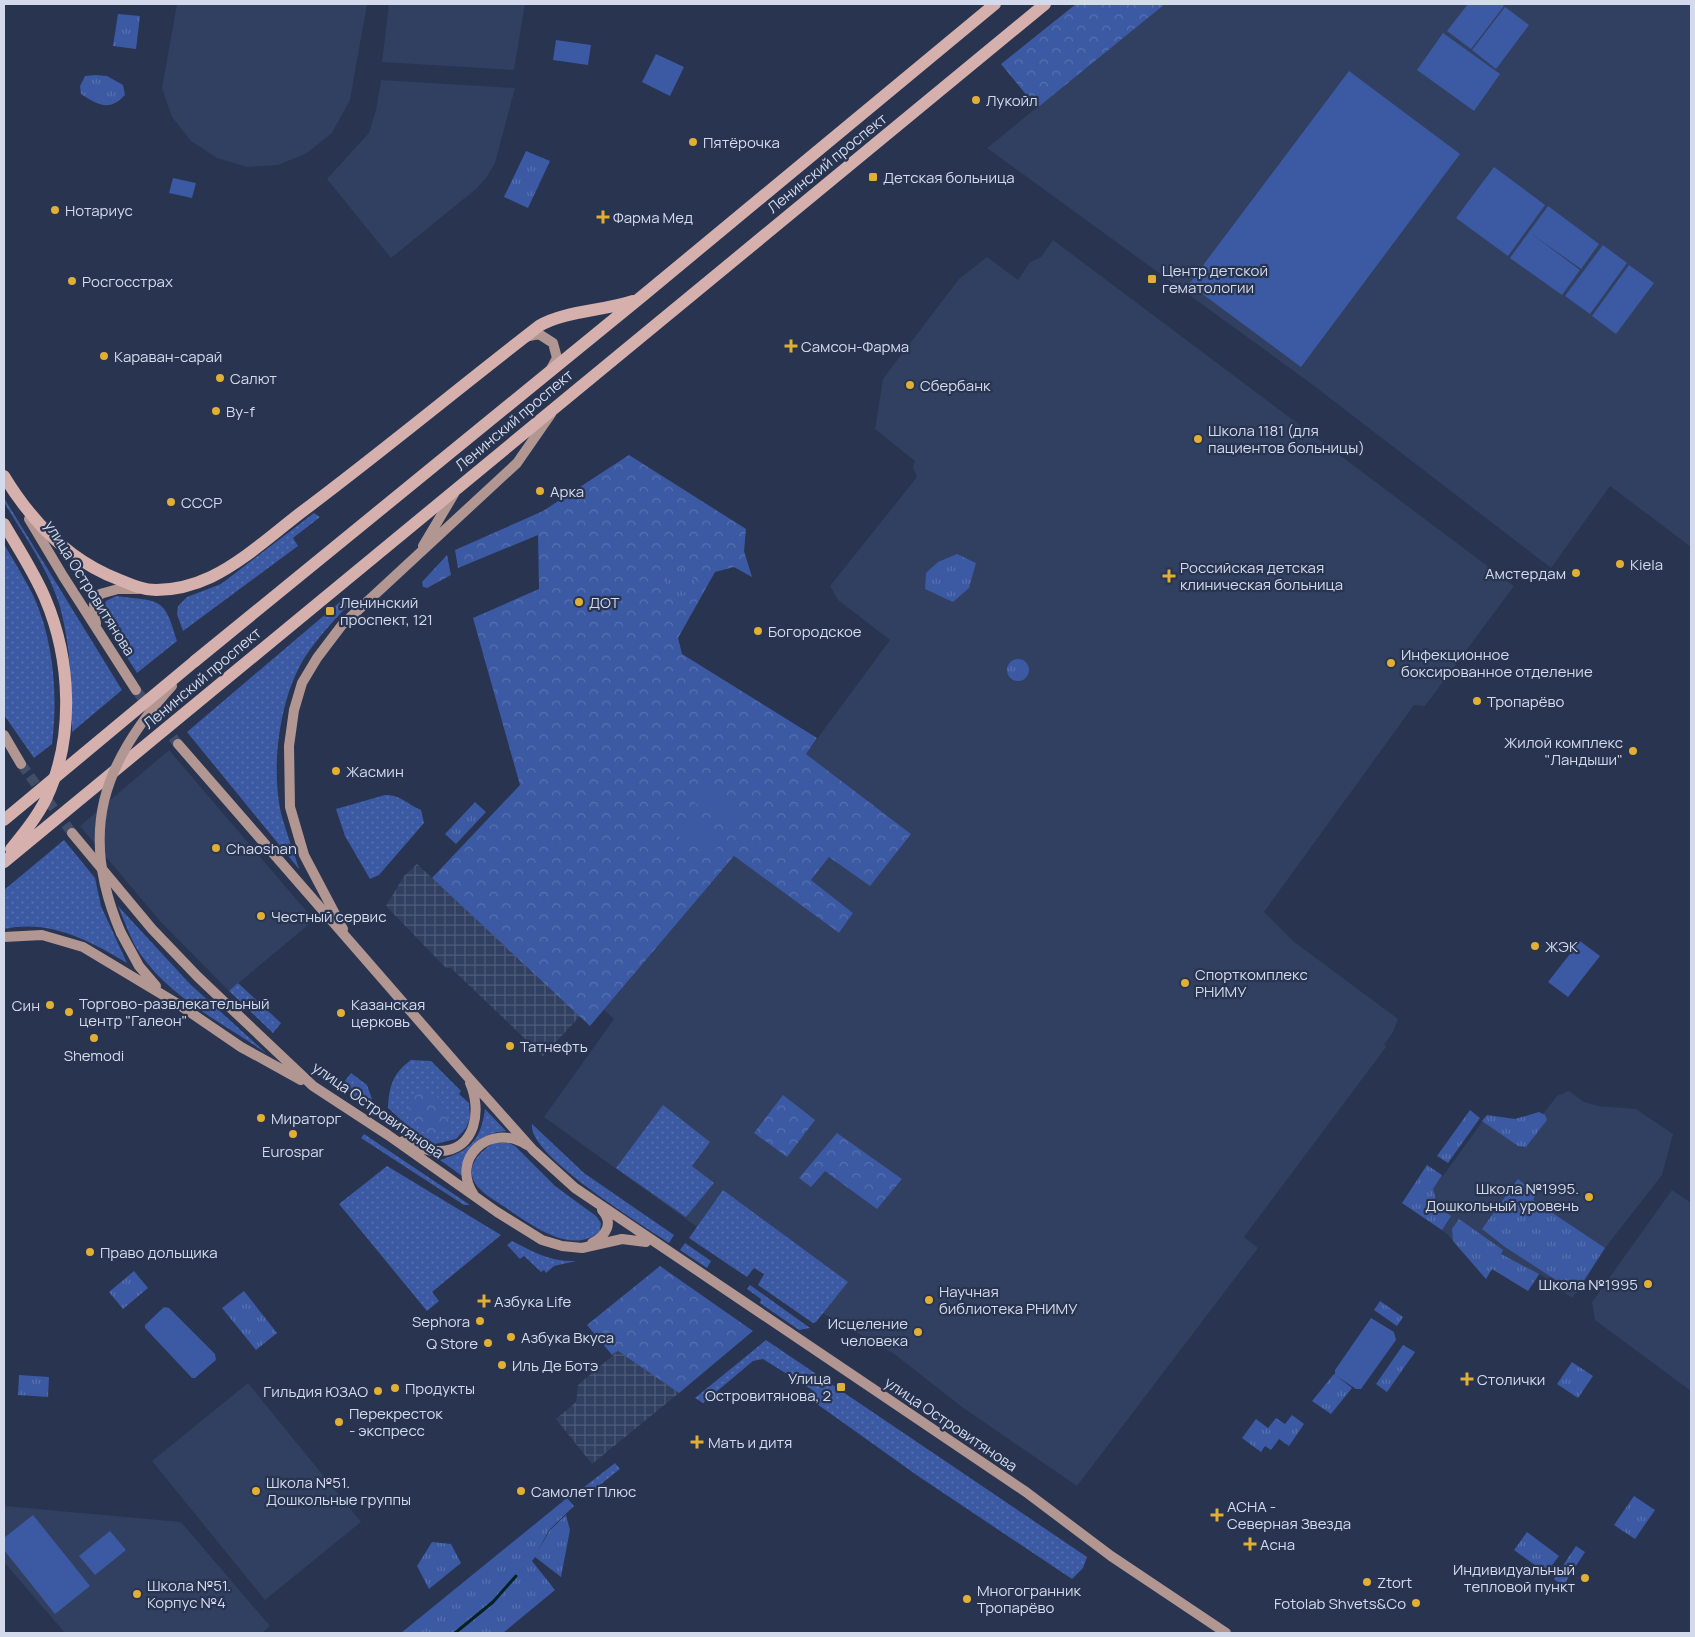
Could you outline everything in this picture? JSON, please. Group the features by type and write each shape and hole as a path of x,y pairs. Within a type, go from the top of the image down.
{"main road":[{"name":"Ленинский проспект","path":"4,820 266,602 640,298 996,4"},
{"name":"Ленинский проспект","path":"4,860 1045,4"},
{"path":"101,636 94,612 96,598 100,594 118,589 179,588 210,578 227,568 321,498 523,339 553,318 598,311 640,298"},
{"path":"523,339 539,334 553,342 557,358 549,372"},
{"path":"351,943 304,855 293,823 288,777 291,728 302,683 329,641 355,611 518,463 559,404"},
{"path":"4,476 20,502 50,536 84,564 144,590"},
{"path":"419,553 459,486"},
{"name":"улица Островитянова","path":"20,502 63,576 136,690"},
{"path":"4,524 35,578 52,616 63,671 65,708 63,743 55,777 37,815 4,860"},
{"path":"178,1004 147,977 131,955 120,933 111,910 101,871 100,823 104,798 113,771 138,728 195,661"},
{"path":"4,735 21,764"},
{"name":"улица Островитянова","path":"178,744 533,1150 595,1204 1026,1492 1111,1556 1226,1633"},
{"name":"улица Островитянова","path":"72,833 152,929 198,977 313,1086 388,1135 476,1198 534,1235 552,1243 572,1247 590,1246 622,1239 644,1241 656,1245"},
{"path":"4,937 42,935 77,944 97,954 178,1004 241,1046 313,1086"},
{"path":"388,1135 432,1151 447,1151 460,1146 474,1128 477,1113 475,1097 467,1076"},
{"path":"476,1198 469,1184 468,1170 472,1154 480,1145 490,1138 503,1137 521,1142 533,1150"},
{"path":"572,1247 588,1245 606,1232 607,1216 595,1204"}],"shaded area":[{"path":"177,4 367,4 350,100 332,133 307,153 278,165 247,167 217,158 191,141 172,117 162,88"},
{"path":"389,4 525,4 514,70 382,62"},
{"path":"1165,4 1691,4 1691,547 1610,486 1551,568 1309,382 987,148"},
{"path":"381,80 515,88 495,163 486,178 476,189 391,258 327,179 369,133 376,110"},
{"path":"1053,240 1514,586 1425,706 1414,705 1264,912 1293,941 1398,1019 1393,1032 1384,1045 1386,1047 1244,1237 1258,1248 1077,1486 962,1407 893,1353 829,1317 754,1268 544,1117 614,1019 604,1010 734,856 839,933 853,913 811,880 829,857 911,834 806,754 890,640 838,600 830,586 917,477 913,467 915,461 875,429 883,379 959,279 987,257 1018,280 1030,262 1041,257"},
{"path":"169,750 314,920 229,991 160,921 80,826"},
{"path":"417,864 580,1016 543,1056 451,968 446,968 386,906 404,876"},
{"path":"1569,1091 1584,1102 1598,1106 1636,1109 1673,1134 1662,1175 1605,1248 1572,1298 1540,1274 1528,1291 1492,1269 1486,1279 1447,1234 1402,1203 1427,1165 1443,1176 1487,1115 1508,1119 1522,1118 1539,1112 1543,1114 1557,1096"},
{"name":"Школа №1995","path":"1672,1190 1691,1203 1691,1391 1595,1320 1592,1302"},
{"path":"618,1351 679,1393 592,1464 556,1419 576,1402 578,1385"},
{"name":"Школа №51. Дошкольные группы","path":"248,1383 361,1522 265,1600 152,1461"},
{"name":"Школа №51. Корпус №4","path":"4,1506 181,1522 270,1626 262,1633 65,1633 4,1562"}],"green space":[{"path":"1076,4 1165,4 1037,108 1001,64"},
{"path":"1468,4 1501,4 1504,6 1471,49 1447,31"},
{"path":"1505,7 1529,25 1496,69 1472,50"},
{"path":"118,14 140,16 136,49 113,46"},
{"path":"1443,33 1500,74 1474,111 1417,70"},
{"path":"556,40 591,45 588,65 553,60"},
{"path":"656,54 684,67 670,96 642,82"},
{"path":"1349,71 1460,154 1301,367 1189,284"},
{"path":"85,76 107,76 123,85 125,95 114,104 103,105 81,94 80,86"},
{"path":"526,151 550,161 528,208 504,197"},
{"path":"1494,167 1545,205 1508,256 1456,218"},
{"path":"173,178 196,183 192,198 169,193"},
{"path":"1548,206 1599,244 1581,269 1529,232"},
{"path":"1529,232 1580,270 1562,295 1510,258"},
{"path":"1603,245 1627,263 1590,314 1565,296"},
{"path":"1629,265 1654,283 1616,334 1592,316"},
{"path":"629,455 746,529 744,551 752,577 734,567 715,572 678,638 682,654 817,738 806,754 911,834 870,886 829,857 811,880 853,913 839,933 734,856 590,1026 432,878 520,785 473,618 539,589 538,535 458,568 455,550 543,511"},
{"path":"4,498 122,690 72,732 69,653 60,607 49,579 4,502"},
{"path":"314,513 320,517 293,538 298,546 183,631 177,614 178,606 187,597 221,584"},
{"path":"4,544 31,590 41,614 53,669 55,707 52,744 34,758 4,715"},
{"path":"957,554 976,563 969,588 953,602 925,589 926,573 938,562"},
{"path":"447,555 451,575 427,588 423,587 422,582"},
{"path":"680,568 690,572 694,582 690,592 680,596 670,592 666,582 670,572"},
{"path":"116,596 143,599 158,604 168,616 177,641 137,673 100,615 106,601"},
{"path":"347,596 352,601 316,642 296,674 283,713 279,735 277,757 278,798 282,817 299,869 187,732"},
{"path":"1018,659 1028,666 1029,670 1022,680 1018,681 1008,674 1007,670 1014,660"},
{"path":"708,785 746,813 733,831 694,802"},
{"path":"385,795 400,798 421,810 424,823 379,875 370,879 345,836 336,809"},
{"path":"475,802 486,812 456,844 445,834"},
{"path":"689,813 725,835 711,857 675,834"},
{"path":"64,840 95,878 101,906 127,963 83,939 53,929 21,927 4,929 4,890"},
{"path":"118,906 190,984 266,1053 199,1009 167,984 137,950"},
{"path":"1580,941 1600,956 1568,997 1548,982"},
{"path":"238,983 281,1023 273,1033 229,991"},
{"path":"411,1060 431,1061 461,1091 459,1094 469,1103 470,1118 466,1128 456,1139 435,1144 425,1142 388,1108 389,1093 393,1081 400,1070"},
{"path":"351,1073 367,1085 372,1099 369,1103 365,1103 344,1089 342,1085"},
{"path":"420,1091 439,1098 445,1108 451,1128 431,1136 416,1123 409,1110 413,1099"},
{"path":"783,1095 815,1120 787,1157 754,1133"},
{"path":"663,1105 710,1142 692,1166 714,1183 686,1217 616,1168"},
{"path":"485,1109 506,1131 489,1135 475,1144 466,1159 462,1176 440,1160 459,1153 472,1143 480,1129"},
{"path":"1470,1110 1480,1118 1448,1163 1437,1156"},
{"path":"1539,1112 1545,1115 1547,1120 1526,1147 1518,1146 1482,1121 1487,1115 1515,1119"},
{"path":"532,1124 584,1173 674,1235 669,1243 613,1206 566,1171 535,1137"},
{"path":"837,1133 902,1179 877,1209 825,1171 811,1187 799,1178"},
{"path":"364,1134 470,1205 464,1205 361,1138"},
{"path":"496,1142 509,1143 515,1146 555,1186 596,1216 601,1223 600,1231 589,1238 578,1241 553,1236 530,1224 485,1193 474,1180 472,1167 479,1155"},
{"path":"1427,1165 1442,1175 1433,1189 1438,1207 1451,1216 1442,1230 1402,1203"},
{"path":"387,1166 501,1235 432,1292 439,1301 427,1311 339,1204"},
{"path":"1518,1179 1536,1194 1533,1200 1605,1248 1576,1293 1505,1247 1482,1229"},
{"path":"723,1190 848,1282 816,1322 813,1323 758,1285 764,1274 754,1268 747,1277 689,1238"},
{"path":"1459,1219 1503,1250 1501,1254 1539,1274 1528,1291 1492,1269 1486,1279 1453,1241 1452,1229"},
{"path":"512,1241 550,1258 576,1261 554,1266 546,1273 544,1270 541,1272 524,1256 520,1259 507,1245"},
{"path":"685,1243 711,1261 707,1268 680,1250"},
{"path":"660,1266 753,1331 679,1393 618,1351 612,1355 587,1325"},
{"path":"134,1271 148,1288 123,1309 109,1292"},
{"path":"750,1285 810,1328 799,1330 760,1303 761,1299 747,1289"},
{"path":"244,1291 277,1333 256,1350 222,1308"},
{"path":"1380,1301 1403,1317 1397,1326 1374,1310"},
{"path":"164,1307 169,1308 215,1354 216,1360 195,1378 192,1378 145,1328 145,1325"},
{"path":"1371,1318 1394,1332 1396,1340 1361,1389 1356,1389 1335,1375 1335,1370"},
{"path":"766,1340 1087,1557 1083,1568 1072,1579 918,1476 810,1399 814,1391 763,1359 753,1361 703,1403 695,1398"},
{"path":"1403,1345 1415,1352 1387,1392 1376,1384"},
{"path":"1572,1362 1593,1376 1578,1398 1557,1384"},
{"path":"1334,1374 1352,1388 1331,1414 1312,1401"},
{"path":"19,1375 49,1377 48,1397 18,1395"},
{"path":"1292,1415 1304,1424 1289,1446 1279,1439 1271,1450 1265,1446 1261,1452 1242,1438 1256,1419 1268,1428 1276,1418 1285,1424"},
{"path":"615,1463 620,1469 587,1495 583,1488"},
{"path":"1634,1496 1655,1510 1635,1539 1614,1525"},
{"path":"567,1498 574,1506 549,1530 536,1554 550,1530 566,1515 570,1530 561,1577 535,1557 532,1561 555,1590 503,1633 401,1633"},
{"path":"33,1515 90,1586 55,1614 4,1550 4,1538"},
{"path":"110,1531 126,1550 95,1575 79,1556"},
{"path":"1527,1532 1559,1556 1546,1573 1514,1550"},
{"path":"432,1542 451,1544 461,1563 429,1589 417,1566"},
{"path":"1576,1546 1585,1552 1563,1586 1554,1579"}],"waterway":[{"path":"455,1633 493,1602 516,1576"}],"tunnel":[{"path":"136,690 178,744"},
{"path":"21,764 72,833"}],"place":[{"name":"Лукойл","path":"976,100"},
{"name":"Пятёрочка","path":"693,142"},
{"name":"Детская больница","path":"873,177"},
{"name":"Нотариус","path":"55,210"},
{"name":"Фарма Мед","path":"603,217"},
{"name":"Центр детской гематологии","path":"1152,279"},
{"name":"Росгосстрах","path":"72,281"},
{"name":"Самсон-Фарма","path":"791,346"},
{"name":"Караван-сарай","path":"104,356"},
{"name":"Салют","path":"220,378"},
{"name":"Сбербанк","path":"910,385"},
{"name":"By-f","path":"216,411"},
{"name":"Школа 1181 (для пациентов больницы)","path":"1198,439"},
{"name":"Арка","path":"540,491"},
{"name":"СССР","path":"171,502"},
{"name":"Kiela","path":"1620,564"},
{"name":"Амстердам","path":"1576,573"},
{"name":"Российская детская клиническая больница","path":"1169,576"},
{"name":"ДОТ","path":"579,602"},
{"name":"Ленинский проспект, 121","path":"330,611"},
{"name":"Богородское","path":"758,631"},
{"name":"Инфекционное боксированное отделение","path":"1391,663"},
{"name":"Тропарёво","path":"1477,701"},
{"name":"Жилой комплекс \"Ландыши\"","path":"1633,751"},
{"name":"Жасмин","path":"336,771"},
{"name":"Chaoshan","path":"216,848"},
{"name":"Честный сервис","path":"261,916"},
{"name":"ЖЭК","path":"1535,946"},
{"name":"Спорткомплекс РНИМУ","path":"1185,983"},
{"name":"Син","path":"50,1005"},
{"name":"Торгово-развлекательный центр \"Галеон\"","path":"69,1012"},
{"name":"Казанская церковь","path":"341,1013"},
{"name":"Shemodi","path":"94,1038"},
{"name":"Татнефть","path":"510,1046"},
{"name":"Мираторг","path":"261,1118"},
{"name":"Eurospar","path":"293,1134"},
{"name":"Школа №1995. Дошкольный уровень","path":"1589,1197"},
{"name":"Право дольщика","path":"90,1252"},
{"name":"Школа №1995","path":"1648,1284"},
{"name":"Научная библиотека РНИМУ","path":"929,1300"},
{"name":"Азбука Life","path":"484,1301"},
{"name":"Sephora","path":"480,1321"},
{"name":"Исцеление человека","path":"918,1332"},
{"name":"Азбука Вкуса","path":"511,1337"},
{"name":"Q Store","path":"488,1343"},
{"name":"Иль Де Ботэ","path":"502,1365"},
{"name":"Столички","path":"1467,1379"},
{"name":"Улица Островитянова, 2","path":"841,1387"},
{"name":"Продукты","path":"395,1388"},
{"name":"Гильдия ЮЗАО","path":"378,1391"},
{"name":"Перекресток - экспресс","path":"339,1422"},
{"name":"Мать и дитя","path":"697,1442"},
{"name":"Школа №51. Дошкольные группы","path":"256,1491"},
{"name":"Самолет Плюс","path":"521,1491"},
{"name":"АСНА - Северная Звезда","path":"1217,1515"},
{"name":"Асна","path":"1250,1544"},
{"name":"Индивидуальный тепловой пункт","path":"1585,1578"},
{"name":"Ztort","path":"1367,1582"},
{"name":"Школа №51. Корпус №4","path":"137,1594"},
{"name":"Многогранник Тропарёво","path":"967,1599"},
{"name":"Fotolab Shvets&Co","path":"1416,1603"}]}
